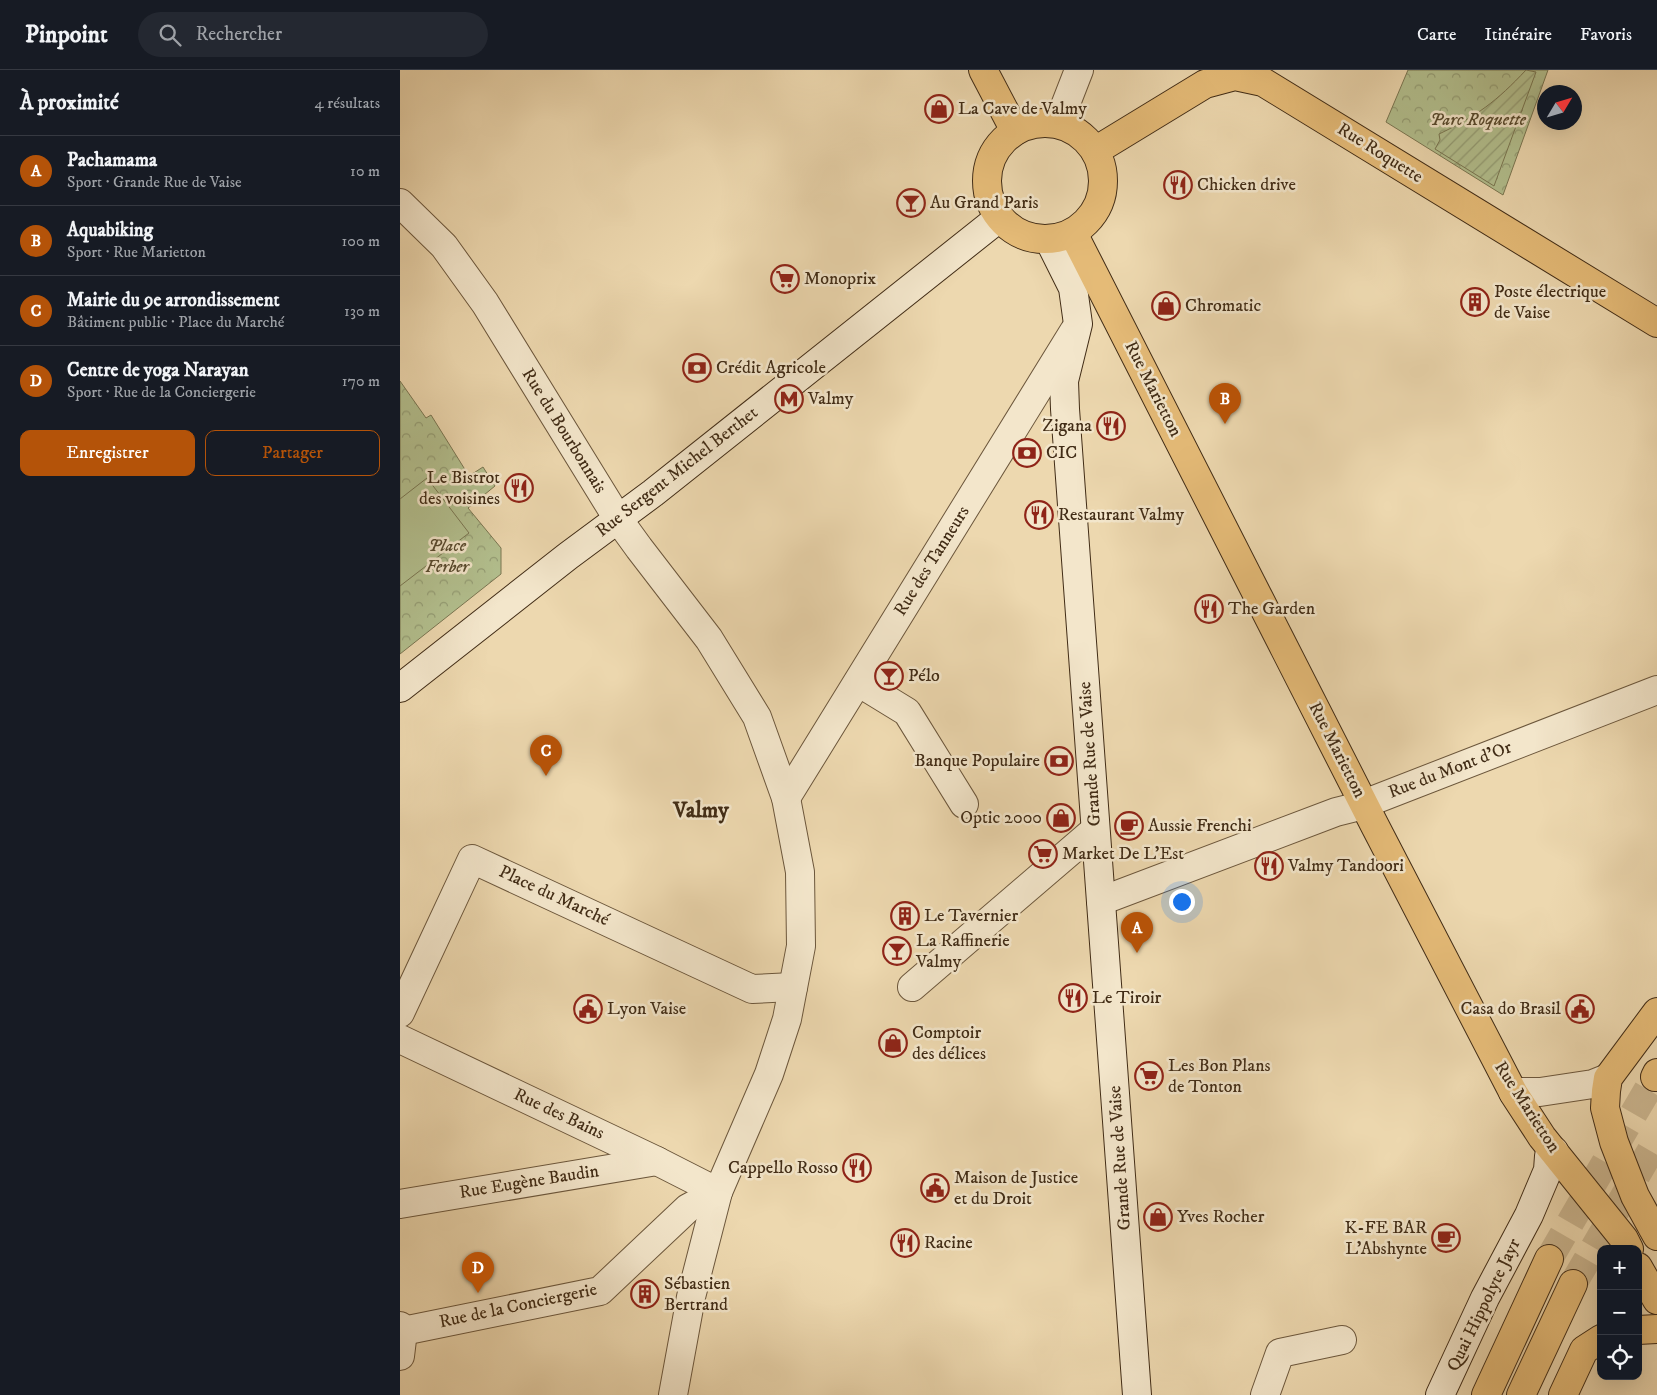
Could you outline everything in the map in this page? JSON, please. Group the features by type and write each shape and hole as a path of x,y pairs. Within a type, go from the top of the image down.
{"main road":[{"path":"983,70 1014,132"},
{"name":"Rue Roquette","path":"1095,150 1205,84 1235,76 1263,82 1657,323"},
{"path":"1058,124 1072,130 1085,139 1095,150 1101,165 1104,181 1102,197 1096,212 1086,224 1061,237 1030,238 1013,230 999,218 990,200 987,181 990,162 1000,144 1014,132 1028,125 1058,124"},
{"name":"Rue Marietton","path":"1061,237 1364,805 1513,1092 1542,1137 1624,1238 1627,1245"},
{"path":"1657,1012 1608,1078 1605,1108 1614,1142 1635,1196 1657,1236"},
{"path":"1486,1395 1550,1259"},
{"path":"1521,1395 1573,1284"},
{"path":"1642,1330 1657,1329"},
{"path":"1563,1395 1584,1350 1597,1342"}],"street":[{"path":"1058,124 1079,70"},
{"name":"Rue du Bourbonnais","path":"400,203 444,246 485,303 618,519 709,639 757,717 786,798"},
{"name":"Rue Sergent Michel Berthet","path":"400,688 568,556 653,493 999,218"},
{"name":"Grande Rue de Vaise","path":"1061,237 1073,288 1078,324 1064,381 1138,1395"},
{"name":"Rue des Tanneurs","path":"786,798 1078,324"},
{"path":"858,682 907,712 964,804"},
{"name":"Rue du Mont d'Or","path":"1101,901 1327,816 1364,805 1657,690"},
{"path":"673,1395 691,1297 718,1192 769,1074 787,1019 801,946 800,872 786,798"},
{"path":"912,987 1096,830"},
{"name":"Place du Marché","path":"400,1013 472,859 752,989 793,987"},
{"name":"Rue des Bains","path":"400,1038 718,1192"},
{"path":"1513,1092 1540,1092 1593,1084 1608,1078"},
{"name":"Quai Hippolyte Jayr","path":"1440,1395 1485,1298 1529,1215 1548,1170 1549,1156 1554,1151"},
{"name":"Rue Eugène Baudin","path":"400,1204 657,1161"},
{"name":"Rue de la Conciergerie","path":"401,1338 600,1291 688,1208 718,1192"},
{"path":"1265,1395 1280,1353 1342,1340"}],"green space":[{"name":"Parc Roquette","path":"1408,70 1548,70 1543,85 1537,85 1537,101 1503,195 1386,122"},
{"path":"1526,70 1536,72 1494,186 1435,149 1440,140 1439,134 1465,121 1486,107 1506,91"},
{"name":"Place Ferber","path":"400,381 426,418 431,415 469,476 483,467 495,486 468,508 501,548 501,574 400,654"},
{"path":"427,478 469,533 400,586 400,499"}],"tunnel":[{"path":"1549,1259 1655,1077"},
{"path":"1573,1284 1657,1140"}],"place":[{"name":"La Cave de Valmy","path":"939,109"},
{"name":"Chicken drive","path":"1178,185"},
{"name":"Au Grand Paris","path":"911,203"},
{"name":"Monoprix","path":"785,279"},
{"name":"Poste électrique de Vaise","path":"1475,302"},
{"name":"Chromatic","path":"1166,306"},
{"name":"Crédit Agricole","path":"697,368"},
{"name":"Valmy","path":"789,399"},
{"name":"Aquabiking","path":"1225,424"},
{"name":"Zigana","path":"1111,426"},
{"name":"CIC","path":"1027,453"},
{"name":"Le Bistrot des voisines","path":"519,488"},
{"name":"Restaurant Valmy","path":"1039,515"},
{"name":"The Garden","path":"1209,609"},
{"name":"Pélo","path":"889,676"},
{"name":"Banque Populaire","path":"1059,761"},
{"name":"Mairie du 9e arrondissement","path":"546,776"},
{"name":"Optic 2000","path":"1061,818"},
{"name":"Aussie Frenchi","path":"1129,826"},
{"name":"Market De L'Est","path":"1043,854"},
{"name":"Valmy Tandoori","path":"1269,866"},
{"name":"Le Tavernier","path":"905,916"},
{"name":"La Raffinerie Valmy","path":"897,951"},
{"name":"Pachamama","path":"1137,953"},
{"name":"Le Tiroir","path":"1073,998"},
{"name":"Lyon Vaise","path":"588,1009"},
{"name":"Casa do Brasil","path":"1580,1009"},
{"name":"Comptoir des délices","path":"893,1043"},
{"name":"Les Bon Plans de Tonton","path":"1149,1076"},
{"name":"Cappello Rosso","path":"857,1168"},
{"name":"Maison de Justice et du Droit","path":"935,1188"},
{"name":"Yves Rocher","path":"1158,1217"},
{"name":"K-FE BAR L'Abshynte","path":"1446,1238"},
{"name":"Racine","path":"905,1243"},
{"name":"Centre de yoga Narayan","path":"478,1293"},
{"name":"Sébastien Bertrand","path":"645,1294"}],"district":[{"name":"Valmy","path":"701,810"}]}
